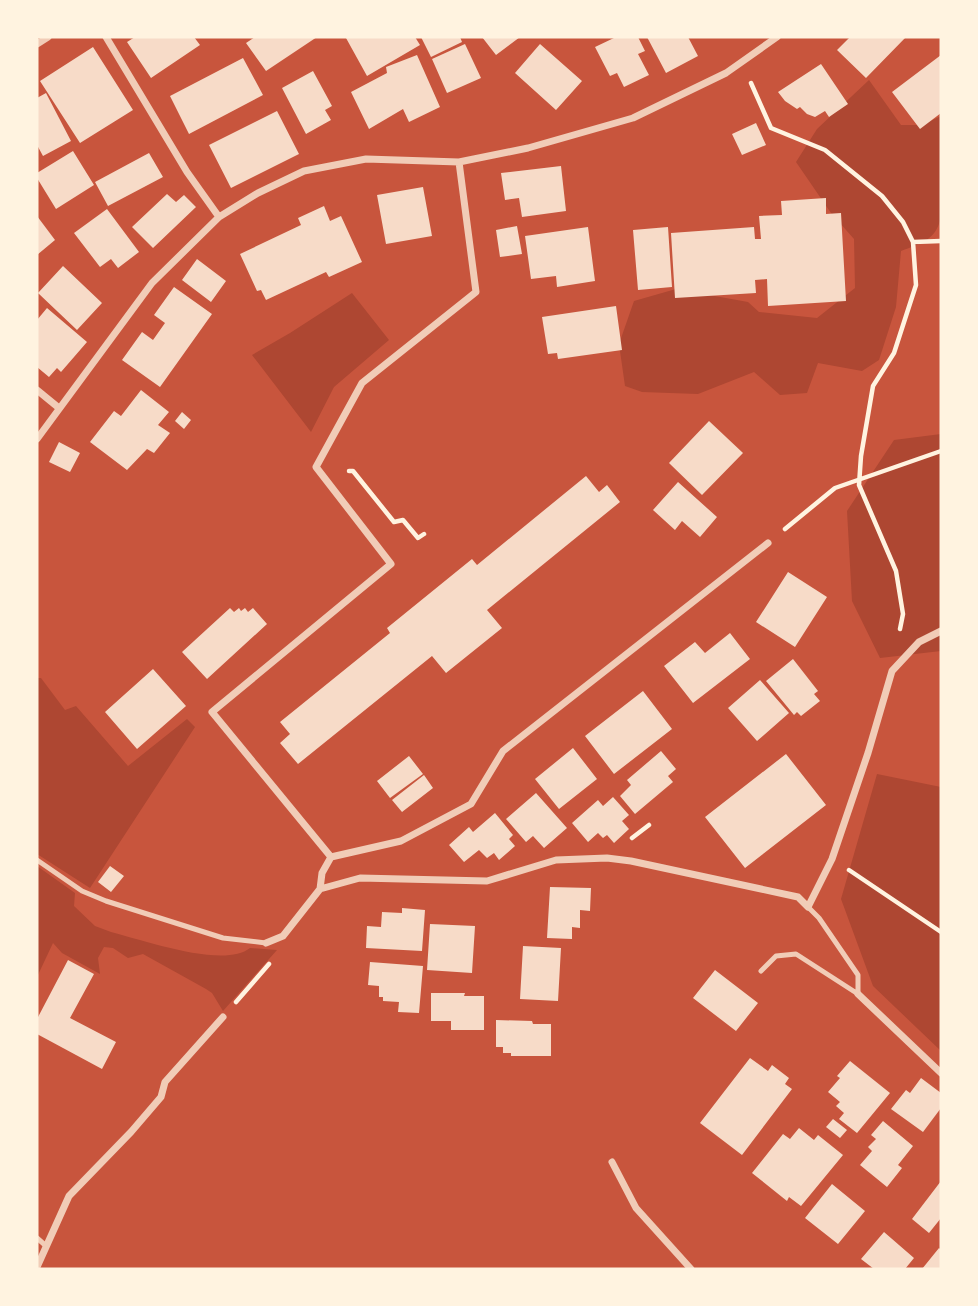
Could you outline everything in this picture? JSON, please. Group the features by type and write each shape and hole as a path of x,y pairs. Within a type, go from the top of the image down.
{"street":[{"path":"37,44 48,37"},
{"path":"106,37 187,172 219,217"},
{"path":"37,439 152,283 219,217 258,192 304,172 366,159 459,162 528,148 633,118 741,64 777,37"},
{"path":"331,857 212,712 391,564 316,467 362,383 476,292 459,162"},
{"path":"37,390 59,408"},
{"path":"266,943 283,936 320,889 322,873 331,857 401,841 471,804 503,751 768,543"},
{"path":"320,889 360,878 487,881 556,860 607,858 798,897 808,907 832,859 892,671 919,642 941,631"},
{"path":"858,993 941,1073"},
{"path":"37,1267 69,1196 131,1132 161,1097 165,1082 223,1017"},
{"path":"612,1162 636,1208 691,1269"}],"lane":[{"path":"37,860 82,891 106,901 223,938 266,943"},
{"path":"808,907 819,918 858,975 858,993"},
{"path":"761,971 776,956 796,954 858,993"},
{"path":"37,1238 45,1245"}],"path":[{"path":"741,64 771,128 825,150 882,196 903,222 914,242 916,285 894,353 873,386 859,485 896,571 903,614 892,671"},
{"path":"914,242 941,241"},
{"path":"768,543 835,488 941,451"},
{"path":"353,471 394,522 403,520 418,538 424,534"},
{"path":"832,859 941,932"},
{"path":"223,1017 280,951 283,936"}],"shaded area":[{"path":"869,80 901,125 922,125 941,116 939,225 932,236 922,243 901,251 896,307 879,360 862,371 818,363 807,393 780,395 754,372 698,394 642,392 625,386 619,344 634,301 676,289 748,302 759,312 817,318 855,288 854,239 831,213 796,162 817,129"},
{"path":"352,293 389,340 334,387 311,432 252,355"},
{"path":"941,434 941,651 880,658 852,601 847,511 894,440"},
{"path":"37,678 41,678 65,710 76,706 128,766 187,719 195,727 90,888 37,854"},
{"path":"877,774 941,787 941,1051 873,986 841,899"},
{"path":"37,866 75,893 74,906 95,926 111,932 203,954 238,954 250,948 277,950 223,1011 212,993 206,989 143,954 128,958 113,948 104,947 98,958 100,974 62,953 53,943 37,977"}],"building":[{"path":"135,37 194,37 200,45 151,78 127,42"},
{"path":"255,37 317,37 266,71 246,43"},
{"path":"415,37 420,45 367,76 346,38"},
{"path":"421,37 460,37 462,42 431,57"},
{"path":"482,37 520,37 496,55"},
{"path":"616,37 638,37 645,51 638,54 649,75 624,87 617,73 610,76 595,47"},
{"path":"647,37 688,37 698,56 666,73"},
{"path":"850,37 906,37 866,78 837,50"},
{"path":"465,44 481,78 447,93 432,59"},
{"path":"540,44 582,81 556,110 515,73"},
{"path":"93,47 133,110 80,143 40,81"},
{"path":"417,55 440,107 409,122 403,109 369,129 351,92 387,73 386,67"},
{"path":"941,55 941,113 920,129 892,92"},
{"path":"243,58 263,95 189,134 170,96"},
{"path":"821,64 848,104 829,117 825,111 815,117 807,114 800,107 797,109 785,101 778,92"},
{"path":"313,71 332,106 325,110 331,120 306,134 282,88"},
{"path":"46,93 71,141 43,156 37,145 37,98"},
{"path":"277,111 299,154 231,188 209,145"},
{"path":"756,123 766,145 742,155 732,134"},
{"path":"73,151 94,185 56,209 37,178 37,173"},
{"path":"149,153 163,177 108,206 95,182"},
{"path":"561,166 566,211 522,217 519,198 505,200 501,173"},
{"path":"423,187 432,236 386,244 377,195"},
{"path":"167,194 176,202 184,195 196,207 153,248 132,227"},
{"path":"826,198 826,214 841,213 846,301 768,306 767,279 755,280 756,293 675,298 671,233 754,227 755,239 761,239 759,216 782,215 781,201"},
{"path":"324,206 330,221 341,216 362,262 329,277 326,272 266,300 261,290 257,291 240,254 301,225 298,218"},
{"path":"107,209 139,252 118,268 111,259 100,267 74,233"},
{"path":"37,216 55,240 37,255"},
{"path":"517,226 522,254 500,257 496,230"},
{"path":"588,227 595,281 557,287 556,276 531,279 525,236"},
{"path":"668,227 672,287 638,290 633,230"},
{"path":"197,259 226,281 211,302 182,280"},
{"path":"63,266 102,303 77,330 38,293"},
{"path":"174,287 212,314 160,387 122,360 142,332 153,340 165,323 154,315"},
{"path":"616,306 622,350 558,359 557,353 548,354 542,317"},
{"path":"47,308 87,342 61,372 57,368 49,377 37,367 37,320"},
{"path":"141,390 169,412 158,425 170,433 154,453 147,449 127,470 90,442 114,411 121,416"},
{"path":"182,412 191,420 184,429 175,421"},
{"path":"709,421 743,453 702,495 669,463"},
{"path":"59,442 80,453 70,472 49,462"},
{"path":"586,476 599,492 607,485 620,502 487,610 502,628 446,673 432,656 298,764 280,743 290,734 280,722 390,633 387,628 472,559 477,565"},
{"path":"678,482 717,517 700,537 682,521 675,530 653,510"},
{"path":"788,572 827,597 795,647 756,622"},
{"path":"230,608 234,612 245,608 248,612 253,608 267,624 207,679 182,652"},
{"path":"730,633 750,659 693,703 664,666 695,642 705,653"},
{"path":"793,659 818,691 814,694 820,701 801,716 797,712 794,715 766,681"},
{"path":"153,669 186,706 137,749 105,712"},
{"path":"760,680 789,713 757,741 728,708"},
{"path":"643,691 672,729 614,774 585,736"},
{"path":"573,748 597,779 559,809 535,779"},
{"path":"661,751 676,769 668,776 673,782 635,814 620,796 631,785 627,780"},
{"path":"786,754 826,805 745,868 705,817"},
{"path":"409,756 423,774 390,798 377,781"},
{"path":"424,775 433,788 402,812 392,800"},
{"path":"536,793 567,828 544,848 533,836 526,842 506,819"},
{"path":"613,797 629,815 622,821 629,829 614,843 607,835 603,838 598,833 588,842 572,823 598,800 603,806"},
{"path":"495,813 513,835 509,839 515,846 499,860 494,853 487,858 479,850 464,862 449,845 469,827 473,832"},
{"path":"110,866 124,876 111,892 98,882"},
{"path":"550,887 591,888 590,911 580,910 580,928 572,927 572,939 547,938"},
{"path":"402,908 425,910 422,951 366,948 367,926 381,927 382,912 402,913"},
{"path":"430,924 475,926 472,973 427,970"},
{"path":"523,946 561,948 558,1001 520,999"},
{"path":"68,960 94,974 70,1018 116,1042 102,1069 37,1034 37,1019"},
{"path":"370,962 423,966 419,1013 398,1012 399,1002 383,1001 383,997 379,997 379,986 368,985"},
{"path":"715,970 758,1003 736,1031 693,998"},
{"path":"431,993 484,996 484,1030 451,1030 451,1021 431,1021"},
{"path":"496,1020 551,1024 551,1056 511,1056 511,1053 503,1053 503,1047 496,1047"},
{"path":"750,1058 768,1071 772,1065 789,1078 785,1084 792,1089 742,1155 700,1123"},
{"path":"850,1061 890,1093 857,1133 839,1119 844,1113 836,1106 840,1102 828,1092"},
{"path":"921,1078 941,1093 941,1108 923,1132 891,1109 906,1090 910,1093"},
{"path":"833,1119 847,1130 840,1138 826,1127"},
{"path":"883,1121 913,1146 898,1165 902,1168 887,1187 860,1165 872,1151 868,1147 876,1139 871,1135"},
{"path":"799,1128 814,1140 818,1135 843,1155 801,1206 789,1197 787,1201 752,1173 783,1134 790,1139"},
{"path":"941,1181 941,1218 929,1233 912,1219"},
{"path":"832,1184 865,1211 838,1244 805,1218"},
{"path":"884,1232 914,1258 905,1269 874,1269 861,1259"},
{"path":"939,1248 941,1269 922,1269"}]}
